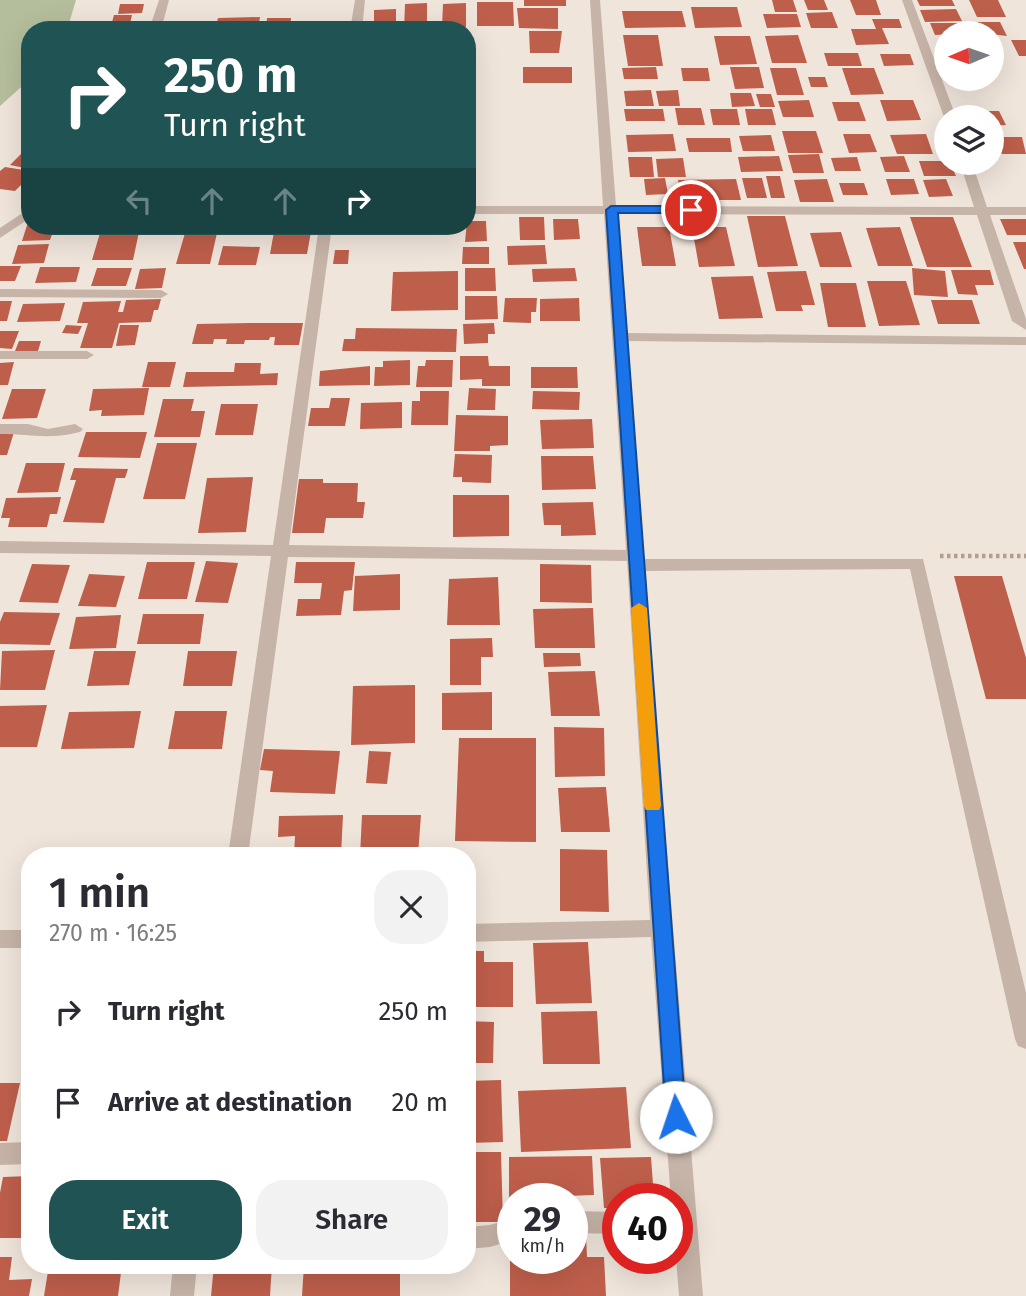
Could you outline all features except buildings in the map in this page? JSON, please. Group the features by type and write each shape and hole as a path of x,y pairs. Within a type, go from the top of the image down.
{"street":[{"path":"158,21 164,0"},
{"path":"357,21 360,0"},
{"path":"595,0 678,1183"},
{"path":"907,0 946,105"},
{"path":"970,175 1019,321 1026,326"},
{"path":"476,210 1026,211"},
{"path":"0,234 21,219"},
{"path":"239,847 324,235"},
{"path":"0,293 161,294"},
{"path":"619,337 1026,341"},
{"path":"0,355 87,355"},
{"path":"0,429 28,429 48,434 75,429"},
{"path":"0,547 917,563 1026,1039"},
{"path":"476,933 661,928"},
{"path":"0,939 21,939"},
{"path":"0,1154 21,1153"},
{"path":"476,1238 497,1234"},
{"path":"181,1296 184,1274"},
{"path":"688,1274 691,1296"}],"path":[{"path":"917,563 927,556 1026,556"}],"green space":[{"path":"0,0 76,0 70,21 21,21 21,87 0,106"}],"slow traffic":[{"path":"639,608 653,806"}],"route":[{"path":"676,1117 611,210 691,210"}]}
